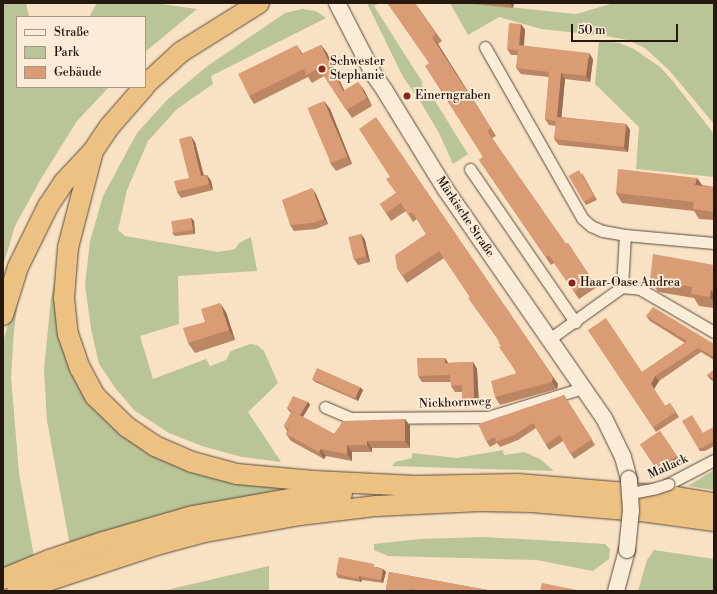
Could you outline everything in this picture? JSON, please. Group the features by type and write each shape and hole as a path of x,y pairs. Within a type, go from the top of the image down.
{"highway":[{"path":"206,36 226,18 249,3"},
{"path":"146,84 181,52 259,3"},
{"path":"3,315 18,267 48,206 64,182 93,151 110,126 142,88"},
{"path":"93,151 68,248 64,298 68,334 80,368 95,396 127,427 155,446 192,462 237,474 322,482 416,486 518,484 675,497 714,503"},
{"path":"11,581 104,551 193,516 305,496 430,493 472,485"},
{"path":"104,551 156,545 205,532 300,515 376,506 480,501 532,502 648,512 714,521"}],"main road":[{"name":"Märkische Straße","path":"336,3 374,75 386,91 446,190 548,340 583,388 613,435 623,457 630,486 631,516 627,550 616,591"},
{"name":"Märkische Straße","path":"344,3 386,91"}],"street":[{"path":"485,47 582,218 591,226 603,231 625,235 714,243"},
{"path":"470,169 575,322"},
{"path":"622,287 625,235"},
{"path":"548,340 622,287 640,289 714,332"},
{"name":"Nickhornweg","path":"325,407 351,418 488,417 583,388"},
{"name":"Mallack","path":"630,486 656,488 668,484 714,460"}],"green space":[{"path":"3,3 26,3 29,16 16,16 16,88 108,88 77,121 42,177 15,226 3,266"},
{"path":"97,3 154,3 197,9 146,51 146,16 90,16"},
{"path":"367,3 380,3 374,6 423,83 421,84 431,100 435,101 468,154 453,164 439,133 420,101 403,77"},
{"path":"450,3 468,3 576,14 614,3 714,3 714,124 669,70 645,48 627,40 606,36 541,29 499,17 468,35"},
{"path":"302,9 316,11 326,18 211,76 213,84 177,109 148,141 127,190 118,230 125,236 218,252 235,249 239,243 251,237 257,271 178,276 179,324 140,336 153,379 206,359 210,366 226,360 231,351 250,344 257,345 264,351 278,383 248,412 281,462 242,457 202,446 169,433 135,411 116,389 99,364 91,329 85,285 90,241 103,196 137,133 168,99 206,67 285,13"},
{"path":"599,40 619,43 634,49 660,67 672,80 714,134 714,177 636,169 639,127 595,84"},
{"path":"61,254 65,344 139,444 298,488 70,546 47,421 44,369 51,298"},
{"path":"21,278 14,330 11,377 19,473 34,557 3,569 3,342"},
{"path":"503,450 504,455 524,452 540,459 554,471 392,466 395,462 412,458 412,453 457,458"},
{"path":"714,470 714,490 688,486"},
{"path":"485,537 605,544 610,549 609,559 593,571 537,560 388,556 374,550 374,544 420,539"},
{"path":"654,550 714,559 714,591 638,591 647,560"},
{"path":"269,566 269,591 162,591 214,579"}],"building":[{"path":"387,3 415,3 436,34 432,37 491,128 487,131 566,244 568,243 592,280 574,292 549,255 546,257 479,160 483,157 425,66 429,63"},
{"path":"509,23 521,24 519,45 589,53 586,76 561,73 557,117 626,124 624,147 554,139 556,121 545,119 549,72 516,68 518,50 507,49"},
{"path":"297,45 301,54 321,45 343,91 358,82 367,98 346,110 319,68 306,75 304,69 249,96 238,74"},
{"path":"324,101 347,156 331,163 307,108"},
{"path":"376,117 553,377 552,382 495,397 491,381 517,373 499,347 501,346 498,342 499,341 468,298 470,297 439,251 402,276 397,268 395,255 426,234 412,212 408,215 401,203 386,213 380,204 396,193 386,179 390,177 359,129"},
{"path":"191,136 201,176 207,175 209,184 177,192 174,181 189,178 179,139"},
{"path":"618,169 697,178 695,185 714,187 714,212 693,209 694,202 616,193"},
{"path":"579,170 594,196 584,202 569,176"},
{"path":"312,188 324,219 312,223 290,225 282,200"},
{"path":"191,218 193,230 173,233 171,221"},
{"path":"361,234 366,256 354,259 348,237"},
{"path":"653,254 714,265 714,291 711,290 710,297 691,294 692,287 650,280"},
{"path":"220,303 229,330 188,343 183,328 205,322 201,309"},
{"path":"653,307 714,344 714,357 698,348 655,376 651,384 665,406 670,403 676,412 653,427 588,330 606,318 642,372 687,341 646,316"},
{"path":"417,358 445,358 445,363 473,362 474,399 462,399 462,385 451,386 450,375 418,376"},
{"path":"317,368 360,387 355,398 312,379"},
{"path":"714,370 714,379 707,375"},
{"path":"564,395 592,439 570,454 560,435 546,444 533,423 514,435 496,442 495,437 486,441 478,424"},
{"path":"293,396 308,402 300,415 287,408"},
{"path":"292,411 334,434 343,421 405,419 405,441 367,441 367,445 347,445 347,454 321,449 319,452 286,434 289,429 284,426"},
{"path":"692,415 703,433 714,427 714,441 702,448 698,448 682,421"},
{"path":"660,431 677,456 657,469 640,444"},
{"path":"339,557 374,564 374,567 383,569 381,580 359,576 359,579 336,574"},
{"path":"389,572 493,591 423,591 410,589 410,591 396,591 386,589"},
{"path":"542,583 577,590 540,591"}],"place":[{"name":"Schwester Stephanie","path":"322,69"},
{"name":"Einerngraben","path":"407,96"},
{"name":"Haar-Oase Andrea","path":"572,283"}]}
